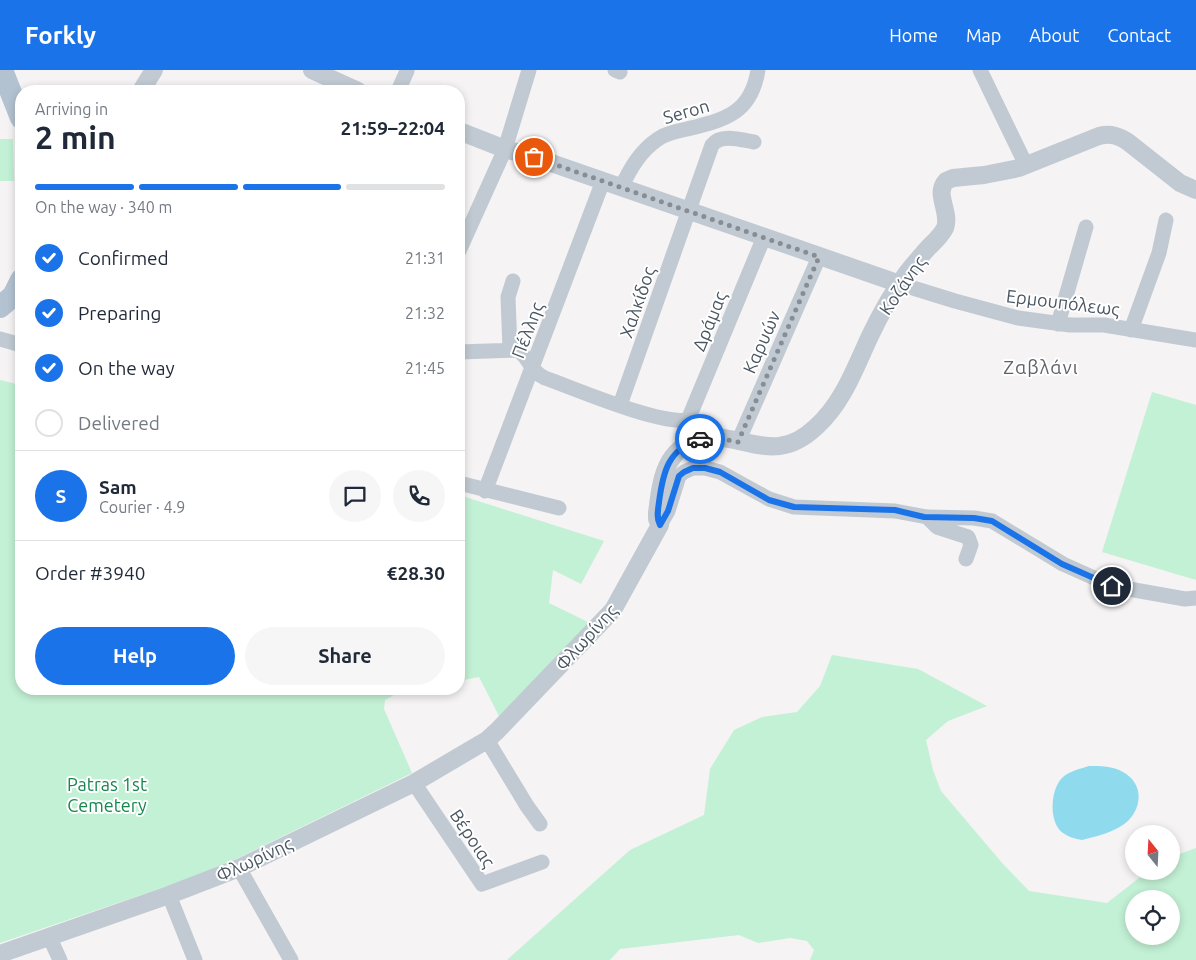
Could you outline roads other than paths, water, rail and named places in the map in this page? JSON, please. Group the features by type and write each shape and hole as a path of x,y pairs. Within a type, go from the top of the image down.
{"main road":[{"path":"2,70 15,103"},
{"path":"0,307 15,292"}],"street":[{"path":"145,85 154,70"},
{"path":"312,70 345,85"},
{"path":"465,238 504,150 528,70"},
{"name":"Seron","path":"621,188 634,164 658,139 670,133 722,120 737,111 753,88 758,70"},
{"path":"980,70 1026,165"},
{"path":"401,85 407,72"},
{"path":"465,134 504,150 534,157 900,284"},
{"name":"Κοζάνης","path":"660,525 657,519 663,477 667,464 676,453 692,441 708,437 719,437 766,447 778,447 802,438 820,424 832,410 843,393 871,334 900,284 946,226 946,213 941,190 946,181 953,178 984,175 1026,165 1099,136 1112,135 1128,142 1180,183 1196,190"},
{"name":"Χαλκίδος","path":"620,405 713,142 730,138 754,142"},
{"name":"Πέλλης","path":"485,491 603,181"},
{"path":"1132,330 1159,253 1166,220"},
{"path":"1058,324 1086,227"},
{"name":"Δράμας","path":"620,405 664,418 683,421 689,419 764,237"},
{"name":"Καρυών","path":"738,442 819,257"},
{"path":"510,350 508,296 513,281"},
{"name":"Ερμουπόλεως","path":"900,284 1004,315 1058,324 1104,325 1196,340"},
{"path":"0,339 15,343"},
{"path":"465,352 510,350 521,352 532,369 545,378 620,405"},
{"name":"Φλωρίνης","path":"0,954 169,895 239,868 414,783 487,740 614,610 668,511 679,476 688,470 702,467 720,472 764,497 794,507 895,510 927,517 974,518 992,521 1062,564 1112,586 1185,598 1196,598"},
{"path":"465,486 559,508"},
{"path":"927,517 937,527 968,537 971,545 966,559"},
{"path":"487,740 540,824"},
{"name":"Βέροιας","path":"414,783 482,884 542,862"},
{"path":"239,868 291,960"},
{"path":"169,895 195,960"},
{"path":"48,936 60,960"}],"water":[{"path":"1089,766 1102,766 1123,772 1134,782 1139,795 1133,815 1123,825 1106,833 1082,840 1068,836 1058,828 1053,815 1053,799 1057,785 1064,776"}],"district":[{"name":"Ζαβλάνι","path":"1041,367"}],"park label":[{"name":"Patras 1st Cemetery","path":"107,794"}]}
